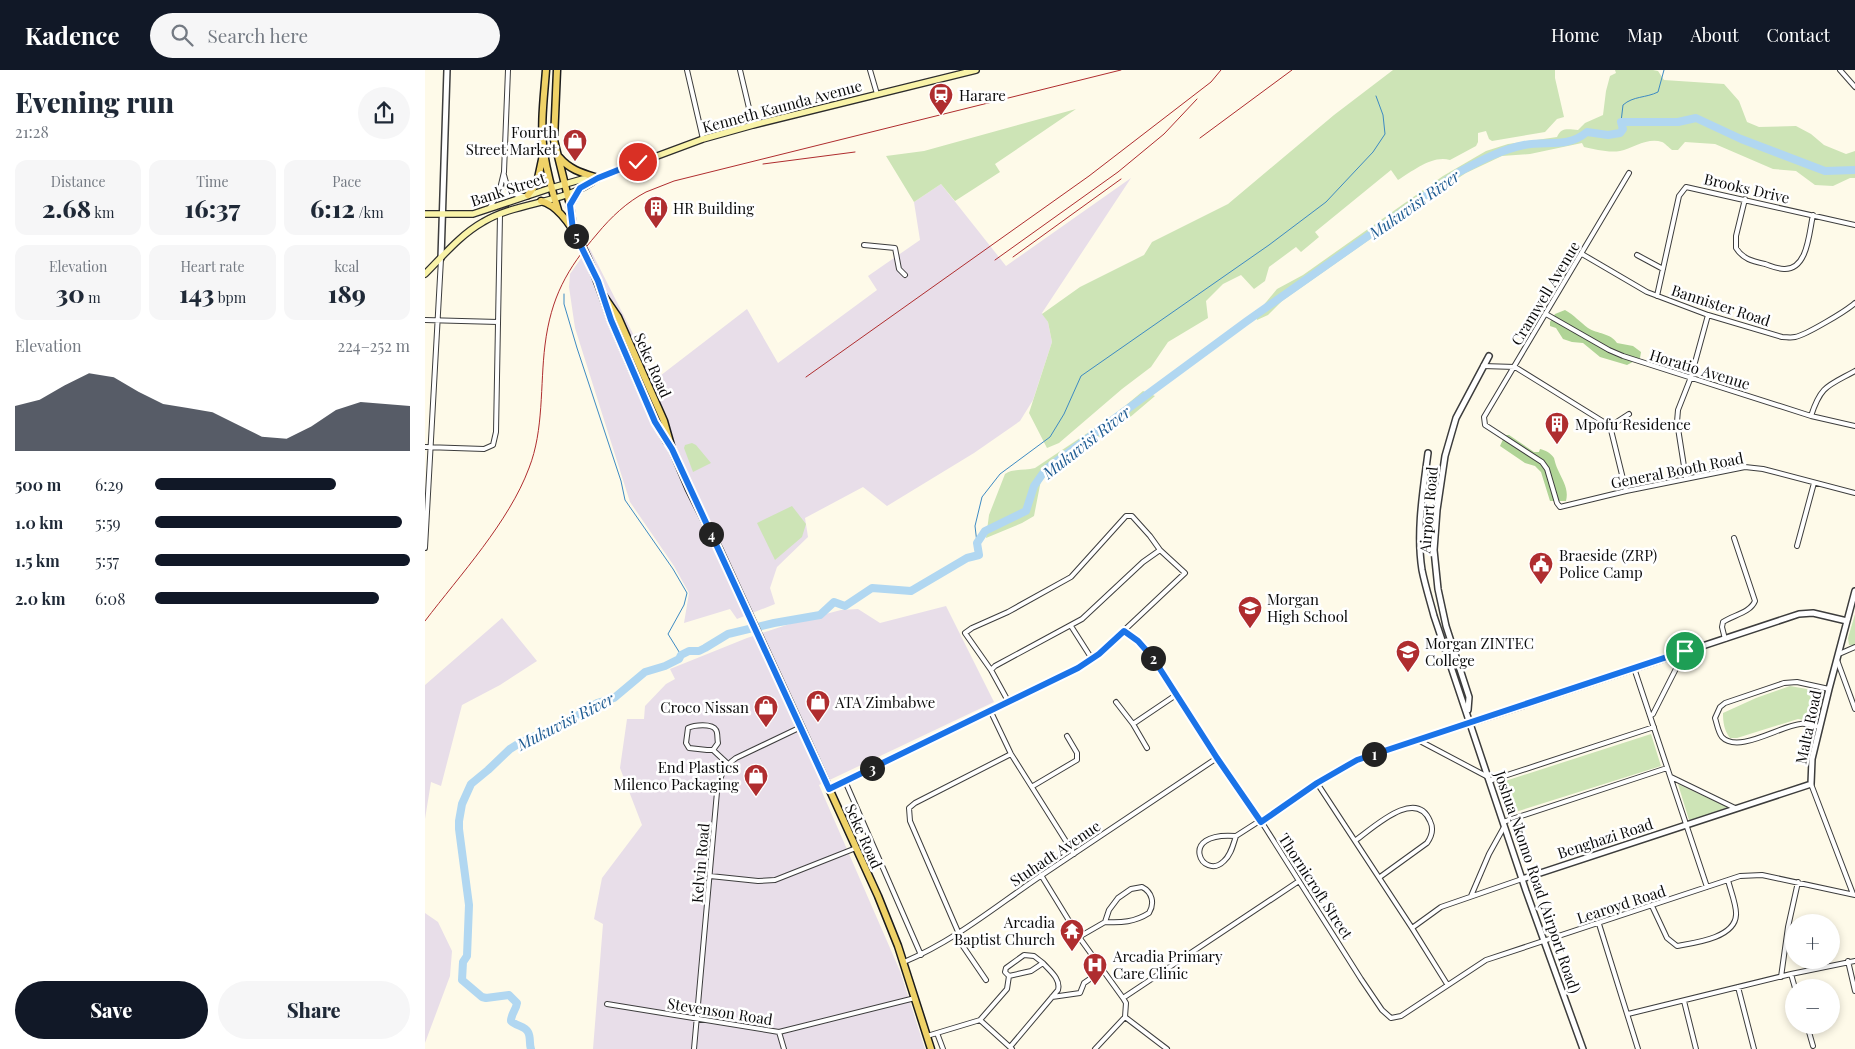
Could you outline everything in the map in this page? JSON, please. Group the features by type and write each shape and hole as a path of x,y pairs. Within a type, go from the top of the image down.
{"main road":[{"path":"546,70 543,126 544,152 551,188 559,211"},
{"path":"557,70 554,140 570,205 573,230"},
{"name":"Kenneth Kaunda Avenue","path":"598,178 703,139 964,71 975,70"},
{"path":"526,196 537,183 544,152"},
{"path":"558,156 575,172 598,178"},
{"name":"Bank Street","path":"425,214 473,214 564,184 583,179 598,178"},
{"path":"425,274 465,234 483,221 567,193 598,178"},
{"path":"570,205 580,188"},
{"path":"541,201 550,203 559,211 573,230"},
{"name":"Seke Road","path":"573,230 603,295 618,317 664,421 672,449 878,896 904,962 931,1049"}],"street":[{"path":"425,548 441,258 447,70"},
{"path":"490,208 499,193 504,172 508,70"},
{"path":"687,70 703,139"},
{"path":"740,70 753,125"},
{"path":"870,70 877,94"},
{"path":"1841,70 1855,87"},
{"path":"504,172 509,190 513,194 526,196"},
{"name":"Cramwell Avenue","path":"1562,507 1557,503 1547,469 1541,462 1485,425 1484,417 1629,172"},
{"name":"Brooks Drive","path":"1657,296 1679,196 1683,189 1690,187 1855,225"},
{"path":"1745,199 1735,248 1743,257 1750,261 1784,269 1801,261 1813,215"},
{"path":"425,447 483,449 493,445 496,432 500,214"},
{"path":"864,246 895,248 900,271 905,276"},
{"name":"Bannister Road","path":"1582,254 1638,288 1657,296 1708,315 1782,336 1794,337 1855,303"},
{"path":"1637,255 1663,270"},
{"name":"Horatio Avenue","path":"1546,314 1609,350 1811,416 1855,426"},
{"path":"1686,479 1677,416 1691,377 1708,315"},
{"path":"425,320 498,322"},
{"name":"Airport Road","path":"1470,723 1467,706 1469,697 1446,626 1434,550 1437,510 1445,456 1456,418 1489,356"},
{"path":"1483,366 1515,367 1602,420 1609,427 1626,491"},
{"path":"1811,416 1822,391 1855,371"},
{"path":"1609,427 1629,414"},
{"name":"Airport Road","path":"1428,453 1420,537 1422,569 1434,616 1470,723"},
{"name":"General Booth Road","path":"1562,507 1626,491 1751,467 1782,473 1855,493"},
{"path":"1797,546 1814,483"},
{"path":"829,789 1078,668 1092,659 1124,631 1185,573 1160,550 1132,516 1126,516 1071,577 1008,612 965,632 991,670 1008,701"},
{"path":"1725,639 1721,627 1723,622 1752,607 1755,601 1734,538"},
{"path":"991,670 995,666 1082,619 1143,562 1160,550"},
{"name":"Malta Road","path":"1854,895 1811,784 1811,764 1855,591"},
{"path":"1236,836 1231,852 1223,863 1213,866 1207,865 1201,859 1199,850 1203,842 1219,835 1236,836 1261,822 1317,783 1357,760 1805,613 1847,620"},
{"path":"1071,626 1092,659"},
{"name":"Thornicroft Street","path":"1124,631 1138,641 1153,658 1382,1010"},
{"path":"1839,654 1855,648"},
{"path":"1650,716 1653,714 1685,651"},
{"path":"1837,660 1855,709"},
{"path":"1634,668 1707,887"},
{"path":"1820,727 1800,724 1747,741 1734,743 1721,736 1715,718 1720,707 1725,703 1784,683 1797,682 1829,689"},
{"path":"1133,724 1177,695"},
{"path":"1116,702 1133,724 1147,748"},
{"path":"990,710 1011,754 1033,786 1074,854"},
{"name":"Joshua Nkomo Road (Airport Road)","path":"1470,723 1522,879 1583,1049"},
{"path":"713,750 717,743 717,731 715,728 693,725 688,728 687,743 689,748 713,750 728,764 736,758 801,726"},
{"path":"1418,740 1489,779 1654,727"},
{"path":"1033,786 1077,760 1077,753 1067,736"},
{"path":"987,980 957,935 910,821 909,808 915,803 1011,754"},
{"name":"Stuhadt Avenue","path":"904,962 957,935 1041,875 1217,758"},
{"name":"Kelvin Road","path":"694,1049 717,792 720,779 728,764"},
{"path":"1471,896 1504,825 1667,768"},
{"path":"1671,776 1735,808"},
{"path":"845,782 921,955"},
{"path":"1317,783 1413,928 1447,984"},
{"name":"Benghazi Road","path":"1413,928 1441,907 1471,896 1811,784"},
{"path":"1356,840 1405,808 1418,808 1426,813 1431,823 1432,837 1427,843 1380,877"},
{"path":"710,876 757,881 775,880 856,848"},
{"name":"Learoyd Road","path":"1382,1010 1391,1018 1396,1018 1486,960 1751,874 1798,882 1854,895"},
{"path":"1041,875 1079,937 1126,1003 1125,1016 1095,1049"},
{"path":"1652,906 1667,938 1677,946 1704,941 1727,931 1734,923 1736,914 1728,880"},
{"path":"1123,998 1299,881"},
{"path":"1781,977 1788,927 1798,882"},
{"path":"1079,937 1105,922 1137,919 1149,912 1153,902 1148,890 1142,886 1137,887 1118,898 1109,910 1105,922"},
{"path":"1599,924 1638,1049"},
{"path":"979,1020 1011,1048 1058,990 1059,984 1043,963 1034,956 1024,955 1006,968 1005,972 1009,976"},
{"path":"1848,961 1855,991"},
{"path":"1628,1014 1791,974 1855,961"},
{"path":"1009,976 1031,971 1043,963"},
{"path":"1051,998 1080,993 1084,983 1103,970"},
{"path":"1791,974 1792,979"},
{"path":"927,1036 979,1020 1007,989 1009,976"},
{"path":"1738,988 1754,1049"},
{"name":"Stevenson Road","path":"607,1004 779,1032 915,998"},
{"path":"1684,1001 1696,1049"},
{"path":"1125,1016 1167,1049"},
{"path":"779,1032 784,1049"},
{"path":"937,1033 943,1049"},
{"path":"1810,1034 1813,1046"}],"shaded area":[{"path":"1131,178 1042,313 1048,322 1052,342 1033,400 1020,421 974,453 887,506 863,487 805,518 808,537 777,567 770,588 775,604 737,619 730,609 684,623 689,593 674,566 630,502 575,328 569,287 570,274 589,247 656,379 747,309 778,363 877,290 868,276 920,240 914,202 941,184 1006,266"},
{"path":"946,606 994,702 819,785 900,971 925,1049 593,1049 603,924 594,919 602,878 642,825 620,768 627,719 644,719 645,706 666,684 675,679 670,669 747,638 841,610 858,609 880,623"},
{"path":"502,618 537,661 500,685 462,705 441,786 431,782 425,819 425,685"},
{"path":"425,913 438,922 452,951 450,976 425,1043"}],"green space":[{"path":"1393,70 1555,70 1555,78 1564,117 1557,119 1545,132 1492,141 1489,139 1486,131 1478,133 1476,146 1450,160 1436,160 1416,168 1398,180 1391,170 1315,232 1319,237 1301,252 1296,247 1269,267 1265,281 1254,289 1241,275 1223,284 1206,301 1208,318 1168,342 1151,367 1122,389 1059,443 1047,448 1029,413 1052,342 1048,322 1042,314 1080,287 1144,255 1152,242 1228,204 1334,115"},
{"path":"1615,70 1653,70 1658,71 1664,80 1724,84 1739,101 1747,122 1759,127 1796,126 1811,134 1824,145 1846,154 1855,151 1855,178 1850,178 1833,186 1815,185 1796,171 1773,169 1715,144 1685,142 1678,150 1672,150 1657,141 1646,142 1620,151 1584,147 1582,143 1530,154 1502,156 1466,173 1443,188 1282,301 1268,315 1257,320 1255,311 1262,307 1277,289 1303,275 1443,176 1486,151 1508,144 1557,137 1563,130 1578,130 1585,123 1603,115 1610,76 1616,73"},
{"path":"1076,109 995,164 1000,172 955,201 941,184 914,202 886,156 924,151"},
{"path":"1565,310 1588,328 1608,335 1617,343 1633,346 1641,352 1640,358 1627,365 1600,357 1583,343 1563,339 1556,328 1550,326 1550,322 1555,314"},
{"path":"1143,391 1155,396 1122,424 1042,475 1034,516 986,538 989,515 1005,474 1012,471 1035,468 1113,416"},
{"path":"1505,435 1509,435 1534,452 1539,452 1540,449 1553,456 1564,481 1566,501 1550,501 1541,472 1535,466 1525,463 1500,446"},
{"path":"692,443 696,445 711,463 693,472 684,448 685,445"},
{"path":"792,506 806,524 802,537 775,560 757,523"},
{"path":"1855,614 1855,645 1849,645 1848,638"},
{"path":"1790,686 1824,692 1817,722 1798,719 1737,738 1730,738 1724,726 1723,713 1756,698"},
{"path":"1651,734 1661,766 1509,814 1499,783"},
{"path":"1678,784 1727,807 1727,810 1689,820"}],"waterway":[{"path":"1621,122 1623,105 1631,100 1658,92 1664,70"},
{"path":"977,543 975,526 982,497 1000,474 1050,437 1064,414 1081,376 1269,245 1326,202 1373,152 1385,134 1383,115 1376,96"},
{"name":"Mukuvisi River","path":"531,1049 527,1030 511,1021 517,1003 509,995 482,997 462,980 463,962 467,956 469,905 459,829 462,804 471,784 510,749 575,717 597,703 614,698 645,672 665,666 689,651 699,651 728,634 820,615 834,602 845,606 872,588 911,591 967,558 979,555 977,543 985,531 1026,511 1034,486 1046,469 1247,321 1459,172 1490,156 1524,145 1564,142 1587,132 1608,135 1620,133 1623,129 1621,122 1678,122 1696,118 1741,139 1825,171 1855,170"},
{"path":"564,294 564,304 577,348 621,481 625,500 673,569 687,593 684,605 668,634 681,655"}],"railway":[{"path":"425,621 483,548 520,488 529,468 537,438 545,345 551,312 556,298 569,272 586,247 626,205 646,192 674,181 1121,70"},
{"path":"806,377 1089,176 1211,82 1221,70"},
{"path":"1200,138 1292,70"},
{"path":"995,260 1118,172 1164,134 1197,99"},
{"path":"763,164 855,152"},
{"path":"1013,257 1121,179"}],"place":[{"name":"Harare","path":"941,116"},
{"name":"Fourth Street Market","path":"575,162"},
{"name":"HR Building","path":"656,229"},
{"name":"Mpofu Residence","path":"1557,445"},
{"name":"Braeside (ZRP) Police Camp","path":"1541,585"},
{"name":"Morgan High School","path":"1250,629"},
{"name":"Morgan ZINTEC College","path":"1408,673"},
{"name":"ATA Zimbabwe","path":"818,723"},
{"name":"Croco Nissan","path":"766,728"},
{"name":"End Plastics Milenco Packaging","path":"756,797"},
{"name":"Arcadia Baptist Church","path":"1072,952"},
{"name":"Arcadia Primary Care Clinic","path":"1095,986"}],"route":[{"path":"638,162 598,178 580,188 570,205 573,230 598,281 611,320 655,422 672,449 829,789 1078,668 1099,654 1124,631 1138,641 1153,658 1217,758 1261,822 1317,783 1357,760 1685,651"}]}
